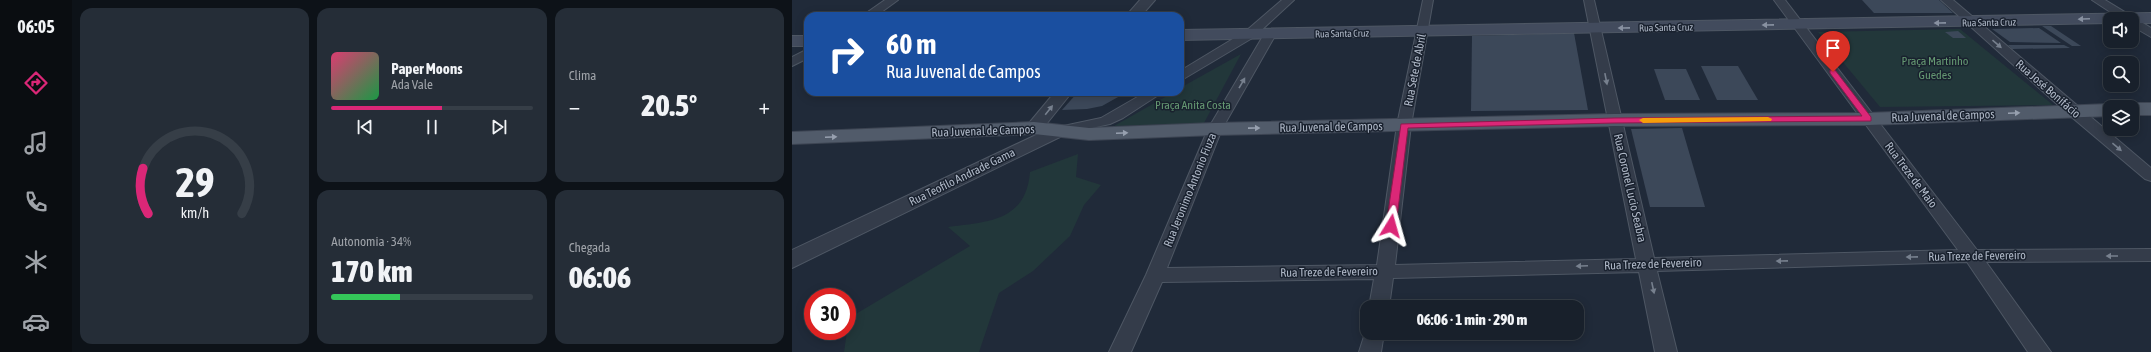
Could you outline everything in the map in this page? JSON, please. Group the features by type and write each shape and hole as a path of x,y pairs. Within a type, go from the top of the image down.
{"main road":[{"name":"Rua Santa Cruz","path":"2139,19 2151,18"},
{"name":"Rua Santa Cruz","path":"1184,35 2103,19"},
{"path":"792,41 804,41"},
{"path":"2139,109 2151,109"},
{"name":"Rua Juvenal de Campos","path":"792,138 1034,128 1055,132 1089,134 1215,129 1614,120 1868,119 2103,110"}],"street":[{"path":"874,12 893,0"},
{"path":"1137,12 1148,0"},
{"path":"1184,75 1250,34 1289,0"},
{"name":"Rua Sete de Abril","path":"1380,300 1404,125 1428,0"},
{"name":"Rua Coronel Lucio Seabra","path":"1589,0 1614,120 1666,352"},
{"name":"Rua Treze de Maio","path":"1780,0 1797,25 1972,256 2040,352"},
{"name":"Rua José Bonifácio","path":"1946,0 2073,111 2151,176"},
{"path":"2097,0 2117,12"},
{"path":"2139,25 2151,33"},
{"name":"Rua Jeronimo Antonio Fiuza","path":"1120,352 1155,275 1215,129 1270,34"},
{"path":"792,62 804,55"},
{"path":"1034,128 1061,96"},
{"name":"Rua Teofilo Andrade Gama","path":"792,260 1055,132 1105,121 1149,96"},
{"name":"Rua Treze de Fevereiro","path":"1155,275 1385,272 1972,256 2151,256"},
{"path":"1370,352 1373,340"}],"green space":[{"name":"Praça Martinho Guedes","path":"1960,29 2053,105 1880,107 1818,32"},
{"name":"Praça Anita Costa","path":"1241,54 1204,123 1114,126 1167,96 1184,96 1184,86"},
{"path":"1078,154 1076,177 1101,185 1084,205 1070,236 1033,271 999,293 979,352 844,352 846,340 856,340 856,314 970,246 948,227 990,221 1013,210 1021,201 1027,189 1030,172"}],"building":[{"path":"1862,0 1939,0 1953,13 1874,13"},
{"path":"2042,26 2051,26 2081,46 2072,46"},
{"path":"2039,28 2061,43 2010,42 1992,29"},
{"path":"1958,31 1966,38 1953,38 1945,32"},
{"path":"1574,33 1588,110 1471,111 1472,36"},
{"path":"2008,45 2064,45 2070,48 2012,49"},
{"path":"1701,66 1738,66 1758,100 1717,100"},
{"path":"1654,69 1686,69 1700,100 1665,100"},
{"path":"1074,96 1120,96 1102,106 1087,109 1062,110"},
{"path":"1682,128 1705,207 1650,207 1631,129"}],"slow traffic":[{"path":"1643,120 1768,119"}],"route":[{"path":"1391,226 1404,125 1614,120 1868,119 1833,72"}]}
